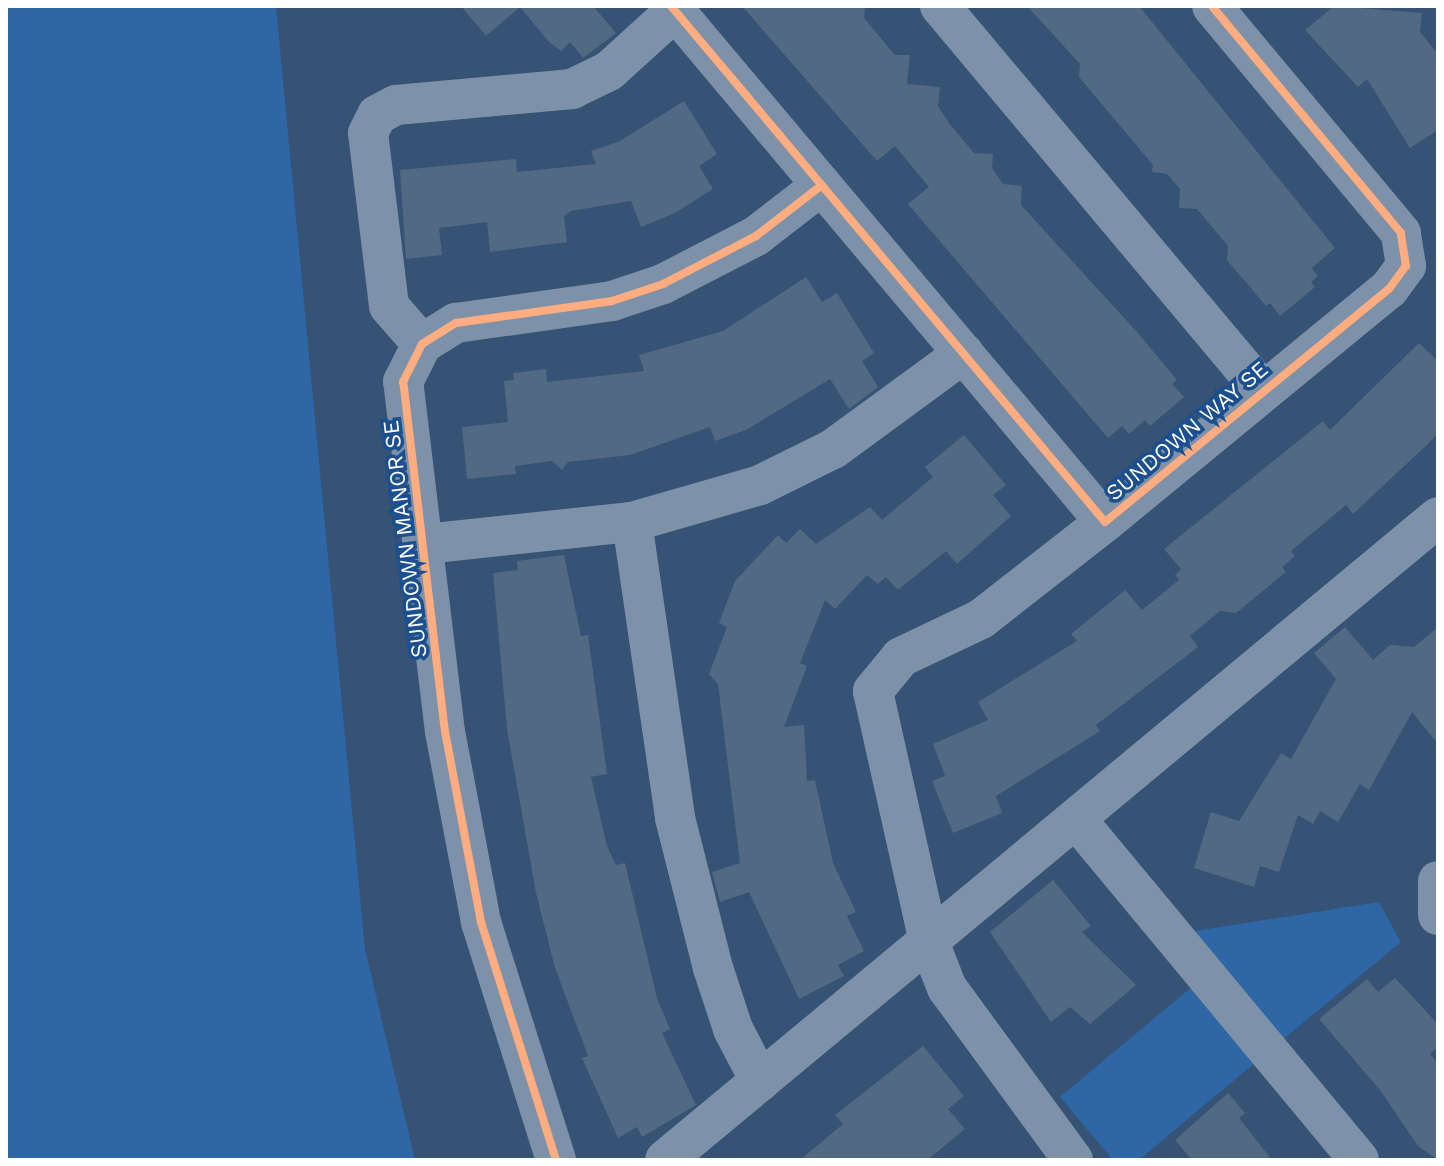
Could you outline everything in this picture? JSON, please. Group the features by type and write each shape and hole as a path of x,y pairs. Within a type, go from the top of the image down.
{"street":[{"path":"940,6 1262,390"},
{"name":"SUNDOWN WAY SE","path":"673,9 1105,522 1400,278 1406,244 1212,6"},
{"path":"673,9 609,71 572,89 396,105 377,115 368,133 389,306 422,344 456,323 612,301 663,284 756,236 822,185"},
{"name":"SUNDOWN MANOR SE","path":"422,344 403,382 425,544 445,732 481,922 556,1160"},
{"path":"425,544 632,522 760,485 833,449 964,353"},
{"path":"665,1160 1438,517"},
{"path":"632,522 675,818 728,1014 760,1081"},
{"path":"1073,1160 970,1026 929,942 873,691 901,657 981,619 1105,522"},
{"path":"1076,819 1359,1160"},
{"path":"1438,881 1438,915"}],"shaded area":[{"path":"6,6 276,6 365,949 415,1160 6,1160"},
{"path":"1379,902 1401,942 1275,1046 1182,933"},
{"path":"1194,985 1257,1061 1139,1160 1113,1160 1060,1097"}],"building":[{"path":"461,6 593,6 616,33 583,58 570,42 561,51 549,42 520,7 486,36"},
{"path":"742,6 865,6 864,18 895,55 910,55 907,84 940,87 938,106 949,123 974,153 993,154 992,168 1003,184 1022,186 1021,205 1137,332 1177,380 1172,384 1184,397 1150,426 1145,420 1129,434 1122,426 1108,438 908,204 929,187 895,146 877,161"},
{"path":"1027,6 1139,6 1335,248 1312,268 1318,276 1311,282 1315,287 1280,316 1270,303 1266,306 1227,260 1228,246 1197,209 1179,208 1180,189 1167,174 1152,172 1153,165 1079,77 1080,64"},
{"path":"1334,6 1422,13 1420,32 1438,54 1438,130 1410,148 1367,79 1358,87 1305,30"},
{"path":"684,101 717,154 699,166 713,189 675,213 641,227 631,201 571,211 564,216 567,242 490,252 487,222 439,228 442,255 406,259 400,170 516,159 517,172 596,164 591,151 620,141"},
{"path":"806,277 822,302 837,293 874,353 862,361 878,387 849,409 830,379 746,430 715,441 710,427 630,455 568,462 562,470 552,461 515,466 516,474 467,479 462,427 508,422 504,381 514,380 513,373 546,369 547,382 644,371 639,355 723,331"},
{"path":"1419,343 1438,361 1438,433 1430,442 1353,514 1346,505 1291,551 1295,556 1282,567 1286,572 1236,613 1220,611 1190,636 1198,647 1096,725 1100,731 996,796 1002,813 953,833 932,781 945,776 933,744 988,720 978,702 1077,641 1071,634 1125,590 1142,610 1179,580 1175,575 1181,569 1164,549 1323,421 1330,430"},
{"path":"964,435 1006,485 993,495 1011,516 957,564 946,551 898,590 886,577 878,584 867,575 835,609 825,600 800,663 807,666 784,727 804,725 807,781 815,780 833,863 856,912 847,916 864,951 838,965 844,976 799,999 749,892 720,902 712,872 740,863 718,684 709,674 727,627 719,623 735,581 778,535 786,543 800,529 816,544 870,507 882,520 933,477 925,467"},
{"path":"564,555 581,636 588,635 607,774 591,777 607,846 616,865 625,863 657,998 670,1029 662,1033 696,1105 642,1137 637,1127 618,1138 582,1058 588,1056 555,968 536,893 507,729 493,573 518,570 517,561"},
{"path":"1345,627 1373,660 1390,645 1414,647 1438,627 1438,744 1412,712 1369,790 1360,784 1338,822 1320,811 1313,824 1298,815 1279,872 1260,866 1254,887 1194,868 1211,812 1239,821 1281,753 1291,759 1336,679 1314,653"},
{"path":"1053,880 1091,926 1082,932 1136,985 1090,1024 1070,1007 1051,1022 990,932"},
{"path":"1395,978 1438,1024 1438,1047 1430,1054 1438,1064 1438,1160 1418,1146 1380,1090 1319,1019 1367,979 1378,992"},
{"path":"923,1046 964,1096 948,1109 965,1129 927,1160 800,1160 843,1124 835,1115"},
{"path":"1228,1093 1245,1113 1239,1118 1272,1160 1192,1160 1175,1140"}],"cycle path":[{"path":"671,6 1105,522 1389,289 1406,266 1401,233 1212,6"},
{"path":"556,1160 481,922 445,732 403,382 422,344 456,323 612,301 663,284 756,236 822,185"}]}
